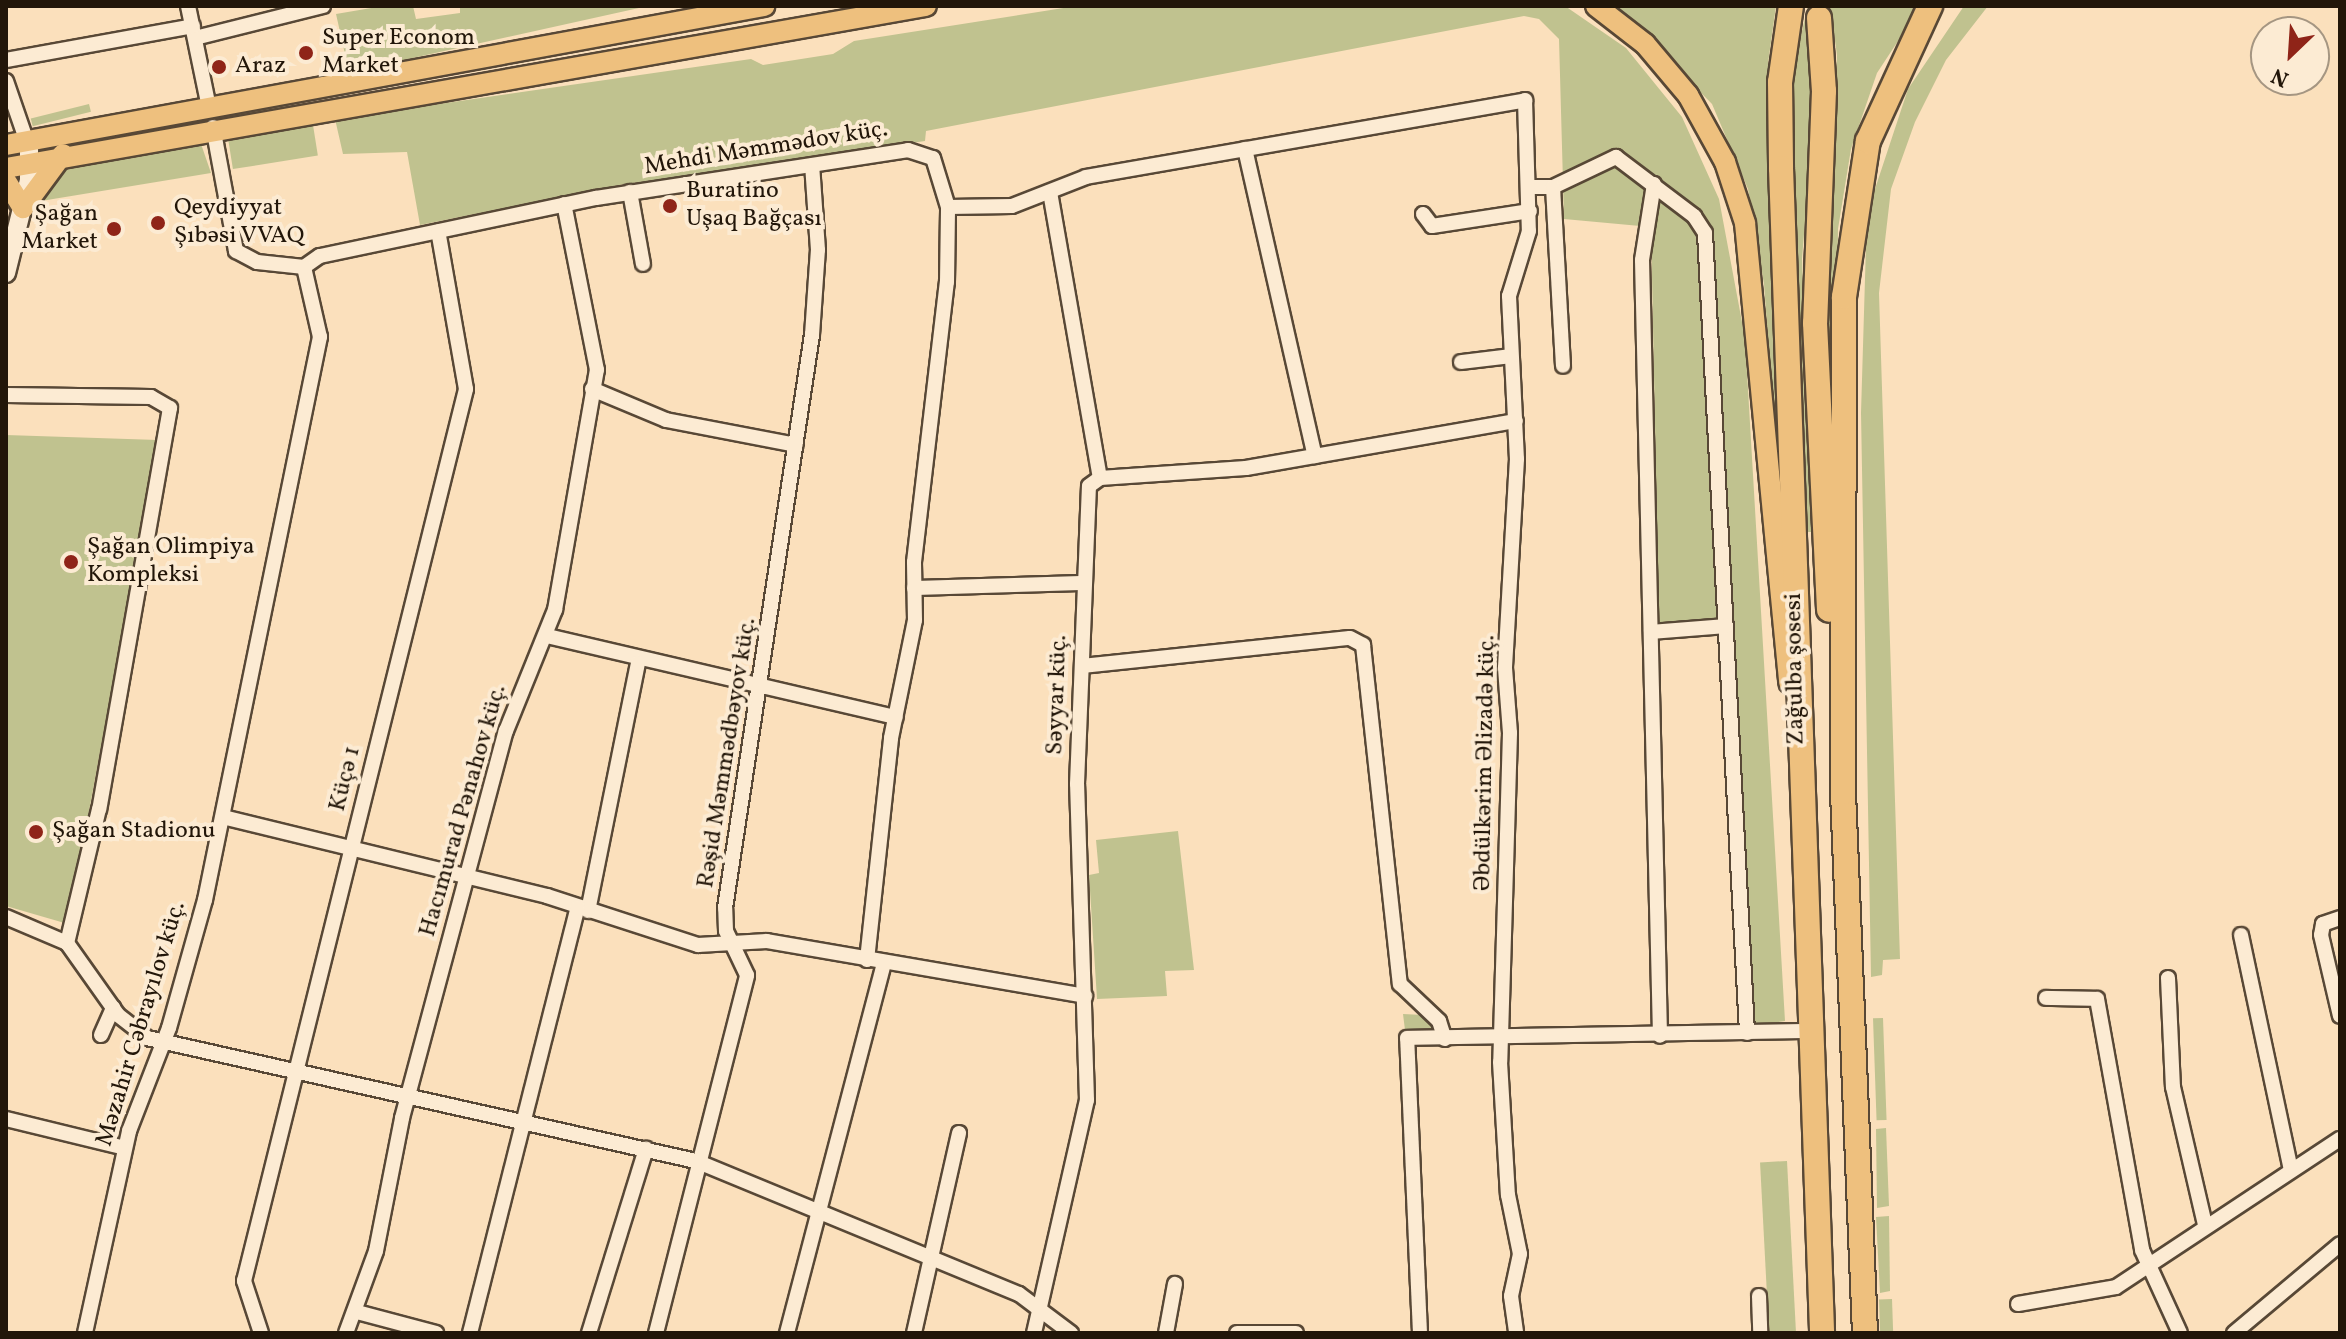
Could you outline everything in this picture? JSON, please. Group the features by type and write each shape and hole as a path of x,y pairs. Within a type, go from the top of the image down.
{"highway":[{"name":"Zağulba şosesi","path":"1791,6 1783,60 1800,790 1822,1333"},
{"path":"1843,792 1847,255 1860,168 1891,85 1930,6"},
{"path":"1891,85 1945,6"},
{"path":"1783,60 1808,12"},
{"path":"1808,12 1824,91 1815,323 1843,792 1865,1333"}],"main road":[{"path":"6,168 211,117 764,6"},
{"path":"6,145 26,139 211,117 926,6"},
{"path":"1596,6 1645,44 1688,95 1725,162 1745,223 1800,790"},
{"path":"6,181 23,208 64,153"}],"street":[{"path":"188,6 236,251 249,260 304,267"},
{"path":"6,60 194,32 323,6"},
{"path":"6,81 31,161 23,208 6,273"},
{"name":"Əbdülkərim Əlizadə küç.","path":"1245,149 1525,100 1530,211 1510,285 1516,421 1505,668 1503,1040 1508,1195 1520,1254 1511,1296 1516,1333"},
{"path":"948,207 1012,206 1086,177 1245,149 1315,456"},
{"name":"Mehdi Məmmədov küç.","path":"304,267 320,256 630,192 920,150 933,158 948,207 947,282 914,588 867,960"},
{"path":"1530,187 1553,187 1616,157 1654,184 1705,233 1747,1033"},
{"name":"Rəşid Məmmədbəyov küç.","path":"656,1333 696,1161 747,975 725,908 762,689 817,273 812,165"},
{"path":"1654,184 1642,260 1660,1036"},
{"path":"1553,187 1563,366"},
{"path":"630,192 643,264"},
{"path":"1050,192 1100,478 1315,456 1516,421"},
{"name":"Hacımurad Pənahov küç.","path":"346,1333 357,1312 464,877 513,710 547,636 597,370 564,204"},
{"path":"1423,214 1432,226 1530,211"},
{"name":"Küçə 1","path":"261,1333 244,1281 299,1073 467,380 438,231"},
{"name":"Məzahir Cəbrayılov küç.","path":"85,1333 125,1148 163,1045 223,817 319,347 317,304 304,267"},
{"path":"1461,362 1511,356"},
{"path":"592,389 666,420 796,445"},
{"path":"6,395 151,397 170,408 99,809 67,943"},
{"name":"Səyyar küç.","path":"1034,1333 1085,1125 1085,996 1077,824 1082,583 1086,493 1100,478"},
{"path":"914,588 1082,583"},
{"path":"1651,632 1726,626"},
{"path":"547,636 638,663 896,717"},
{"path":"1082,666 1350,638 1363,645 1400,984 1439,1021 1445,1039"},
{"path":"470,1333 521,1122 583,909 638,663"},
{"path":"223,817 583,909 698,945 754,939 1085,996"},
{"path":"6,917 67,943 113,1008 135,1032 163,1045 696,1161 821,1208 932,1256 1041,1307 1071,1333"},
{"path":"2340,918 2323,924 2321,935 2340,1016"},
{"path":"2241,935 2291,1170"},
{"path":"787,1333 884,963"},
{"path":"2168,978 2173,1087 2205,1225"},
{"path":"2046,998 2097,999 2147,1263 2180,1333"},
{"path":"101,1035 113,1008"},
{"path":"1420,1333 1407,1038 1503,1040 1811,1031"},
{"path":"6,1119 125,1148"},
{"path":"914,1333 959,1133"},
{"path":"2018,1304 2110,1290 2340,1139"},
{"path":"589,1333 646,1149"},
{"path":"2234,1333 2340,1244"},
{"path":"1166,1333 1175,1284"},
{"path":"1759,1296 1760,1333"},
{"path":"357,1312 436,1333"},
{"path":"1237,1333 1297,1329"}],"green space":[{"path":"383,6 413,6 416,19 460,13 460,6 648,6 349,72 336,14"},
{"path":"1076,6 1565,6 1626,48 1682,117 1719,199 1745,338 1785,1021 1753,1026 1731,619 1659,624 1651,227 1564,219 1559,39 1539,19 1524,16 926,131 925,141 619,185 420,225 407,152 343,154 335,119 751,59 763,65 833,54 854,41"},
{"path":"1616,6 1776,6 1768,63 1779,490 1764,284 1748,189 1712,104"},
{"path":"1808,6 1921,6 1877,73 1851,149 1838,229 1835,512 1828,344 1837,55 1831,13 1805,18"},
{"path":"1964,6 1988,6 1946,60 1915,122 1891,189 1879,293 1900,959 1883,960 1882,975 1871,977 1861,413 1866,245 1873,195 1908,89"},
{"path":"1805,18 1815,99 1802,259 1812,532 1805,532 1792,140 1794,78"},
{"path":"89,104 91,112 33,126 31,119"},
{"path":"313,125 318,156 233,169 228,138"},
{"path":"200,141 211,173 41,201 62,166"},
{"name":"Şağan Olimpiya Kompleksi","path":"6,435 158,440 68,924 6,906"},
{"path":"1178,831 1194,970 1165,971 1167,996 1097,999 1089,875 1099,873 1096,840"},
{"path":"1403,1014 1423,1015 1435,1032 1405,1030"},
{"path":"1873,1018 1883,1018 1887,1120 1877,1120"},
{"path":"1886,1128 1889,1206 1877,1208 1876,1129"},
{"path":"1787,1161 1796,1333 1769,1333 1760,1162"},
{"path":"1889,1216 1890,1291 1880,1293 1876,1217"},
{"path":"1879,1299 1892,1299 1893,1333 1880,1333"}],"place":[{"name":"Super Econom Market","path":"306,53"},
{"name":"Araz","path":"219,67"},
{"name":"Buratino Uşaq Bağçası","path":"670,206"},
{"name":"Qeydiyyat Şıbəsi VVAQ","path":"158,223"},
{"name":"Şağan Market","path":"114,229"},
{"name":"Şağan Olimpiya Kompleksi","path":"71,562"},
{"name":"Şağan Stadionu","path":"36,832"}]}
